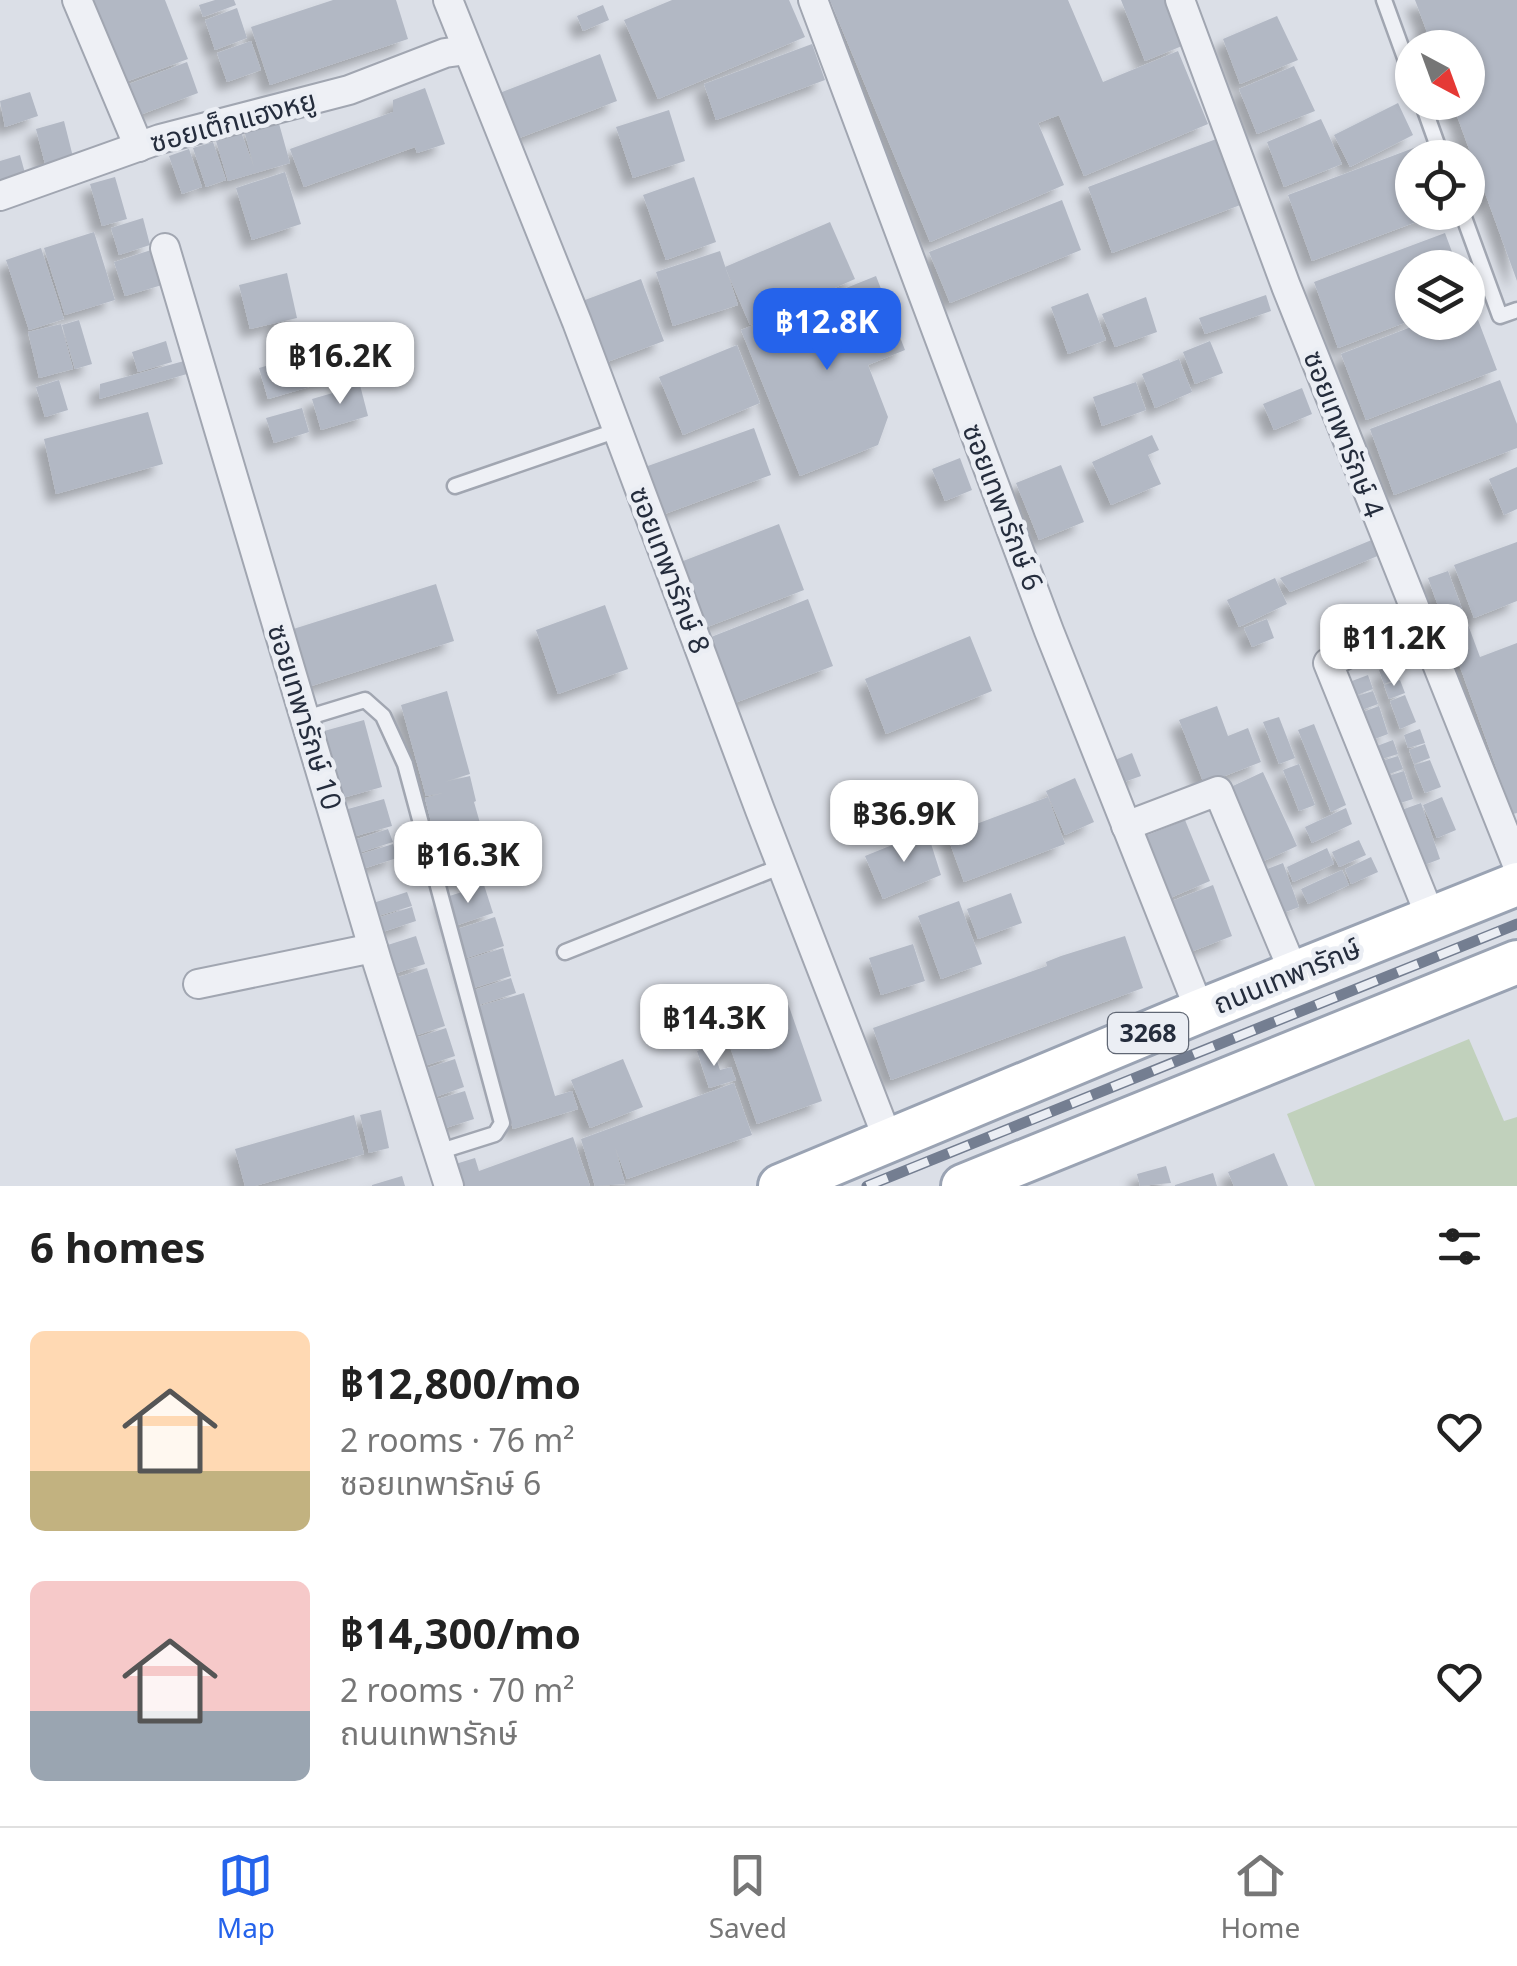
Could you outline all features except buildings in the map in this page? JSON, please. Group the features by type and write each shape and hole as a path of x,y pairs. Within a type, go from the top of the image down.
{"main road":[{"name":"ถนนเทพารักษ์","path":"780,1186 1517,884"},
{"name":"3268","path":"963,1186 1517,962"}],"street":[{"path":"78,0 138,147"},
{"name":"ซอยเทพารักษ์ 8","path":"448,0 618,430 889,1142"},
{"name":"ซอยเทพารักษ์ 6","path":"813,0 1049,630 1200,1011"},
{"name":"ซอยเทพารักษ์ 4","path":"1180,0 1286,286 1517,864"},
{"name":"ซอยเต็กแฮงหยู","path":"0,196 138,147 349,90 445,53 467,50"},
{"name":"ซอยเทพารักษ์ 10","path":"165,248 264,589 449,1186"},
{"path":"1418,620 1328,662 1431,918"},
{"path":"1126,826 1218,791 1294,973"},
{"path":"198,984 373,948"}],"lane":[{"path":"1384,0 1395,30"},
{"path":"1469,230 1500,316 1517,310"},
{"path":"455,486 618,430"},
{"path":"306,718 364,700 384,716 405,764 502,1122 495,1134 438,1152"},
{"path":"565,952 782,866"}],"green space":[{"path":"1469,1039 1504,1121 1517,1117 1517,1186 1315,1186 1287,1114"}],"railway":[{"path":"867,1186 1517,924"}]}
